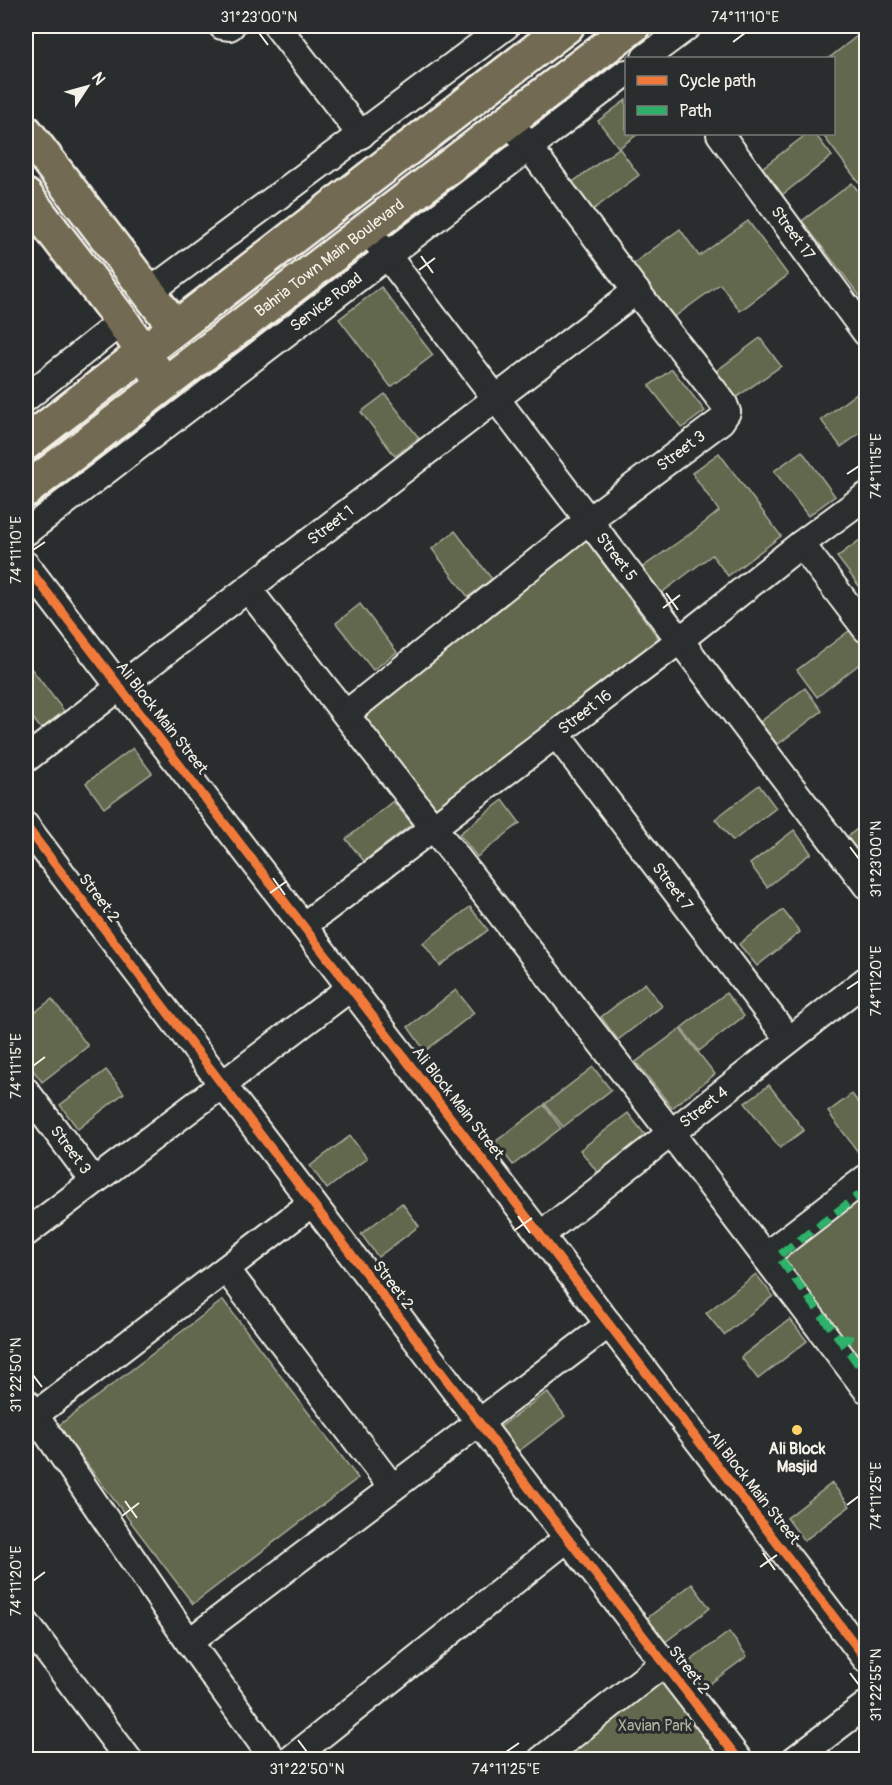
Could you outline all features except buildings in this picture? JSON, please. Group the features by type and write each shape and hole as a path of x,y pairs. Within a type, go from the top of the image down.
{"main road":[{"path":"26,443 567,26"},
{"name":"Bahria Town Main Boulevard","path":"26,490 633,26"},
{"path":"26,132 175,327"},
{"path":"26,196 122,321 165,383"},
{"path":"76,199 74,209 145,305 142,391 135,406"}],"street":[{"path":"222,26 231,26"},
{"path":"278,26 361,135"},
{"path":"148,293 506,26"},
{"path":"640,26 656,55 688,26"},
{"name":"Service Road","path":"26,532 625,75"},
{"name":"Street 3","path":"346,714 589,520 721,421 727,412 724,404 636,291 509,120"},
{"name":"Street 17","path":"721,135 867,333"},
{"name":"Street 5","path":"367,229 867,885"},
{"name":"Street 1","path":"26,759 636,291"},
{"path":"26,398 122,321"},
{"name":"Street 16","path":"303,927 680,640 801,544 867,496"},
{"path":"801,544 867,629"},
{"name":"Ali Block Main Street","path":"26,565 867,1659"},
{"path":"248,589 867,1389"},
{"name":"Street 7","path":"556,734 789,1040"},
{"name":"Street 2","path":"26,826 739,1760"},
{"name":"Street 4","path":"541,1235 867,980"},
{"path":"26,1233 350,988"},
{"name":"Street 3","path":"26,1091 94,1181"},
{"path":"765,1256 867,1178"},
{"path":"274,1760 189,1642 30,1409 226,1269 312,1203"},
{"path":"226,1269 392,1487"},
{"path":"189,1642 609,1324"},
{"path":"290,1760 568,1538"},
{"path":"26,1623 126,1758"},
{"path":"541,1760 664,1663"},
{"path":"794,1760 867,1705"}],"green space":[{"path":"866,29 866,192 823,135 835,135 835,57 830,57"},
{"path":"625,101 625,135 637,135 619,148 598,121"},
{"path":"806,135 816,135 832,156 782,195 762,168"},
{"path":"619,148 639,175 590,212 570,184"},
{"path":"852,183 866,201 866,304 802,221"},
{"path":"748,221 788,275 740,311 720,284 670,320 630,266 680,229 699,256"},
{"path":"381,287 433,355 391,387 339,319"},
{"path":"760,338 781,366 731,401 711,375"},
{"path":"672,369 705,411 682,428 649,386"},
{"path":"866,386 866,429 841,447 821,420"},
{"path":"385,394 419,438 395,456 361,412"},
{"path":"802,451 835,496 808,516 774,471"},
{"path":"719,453 781,536 728,576 712,555 660,594 640,569 719,511 692,473"},
{"path":"455,531 492,579 468,597 432,549"},
{"path":"583,536 662,643 437,813 359,712"},
{"path":"864,537 866,541 866,595 837,557"},
{"path":"360,604 397,652 373,670 336,623"},
{"path":"853,628 866,647 866,659 817,697 797,670"},
{"path":"27,663 64,711 41,729 26,709"},
{"path":"805,688 822,711 777,745 760,722"},
{"path":"133,748 152,773 104,808 86,783"},
{"path":"759,785 776,808 733,841 715,819"},
{"path":"503,800 520,823 477,857 459,834"},
{"path":"393,801 412,824 364,861 346,839"},
{"path":"866,822 866,858 864,860 847,837"},
{"path":"794,830 811,853 767,887 750,864"},
{"path":"470,907 488,930 440,966 423,943"},
{"path":"783,910 800,932 757,966 739,944"},
{"path":"645,983 662,1006 618,1040 601,1017"},
{"path":"456,990 474,1013 425,1051 408,1027"},
{"path":"726,993 744,1016 699,1051 681,1028"},
{"path":"52,999 88,1046 42,1082 26,1061 26,1019"},
{"path":"680,1029 715,1074 672,1108 636,1062"},
{"path":"593,1067 611,1090 563,1127 545,1104"},
{"path":"106,1070 124,1093 78,1129 60,1105"},
{"path":"769,1085 804,1130 780,1148 745,1103"},
{"path":"852,1094 866,1113 866,1152 861,1156 828,1112"},
{"path":"544,1105 561,1128 513,1165 495,1142"},
{"path":"628,1113 646,1136 598,1173 580,1150"},
{"path":"350,1136 367,1158 327,1189 310,1166"},
{"path":"866,1190 866,1375 778,1256"},
{"path":"402,1203 419,1226 378,1257 361,1234"},
{"path":"756,1274 773,1296 724,1335 706,1313"},
{"path":"223,1300 358,1478 193,1604 58,1426"},
{"path":"790,1319 807,1341 758,1379 741,1357"},
{"path":"547,1392 565,1416 519,1451 500,1427"},
{"path":"832,1483 850,1506 804,1541 787,1518"},
{"path":"692,1584 710,1608 664,1643 646,1619"},
{"path":"729,1632 747,1656 700,1691 682,1667"},
{"name":"Xavian Park","path":"660,1679 724,1760 560,1760"}],"marked path":[{"path":"866,1190 778,1256 866,1375"},
{"path":"838,1337 866,1342"}],"cycle path":[{"path":"26,565 866,1659"},
{"path":"26,826 535,1496 739,1760"}],"place":[{"name":"Ali Block Masjid","path":"797,1430"}]}
